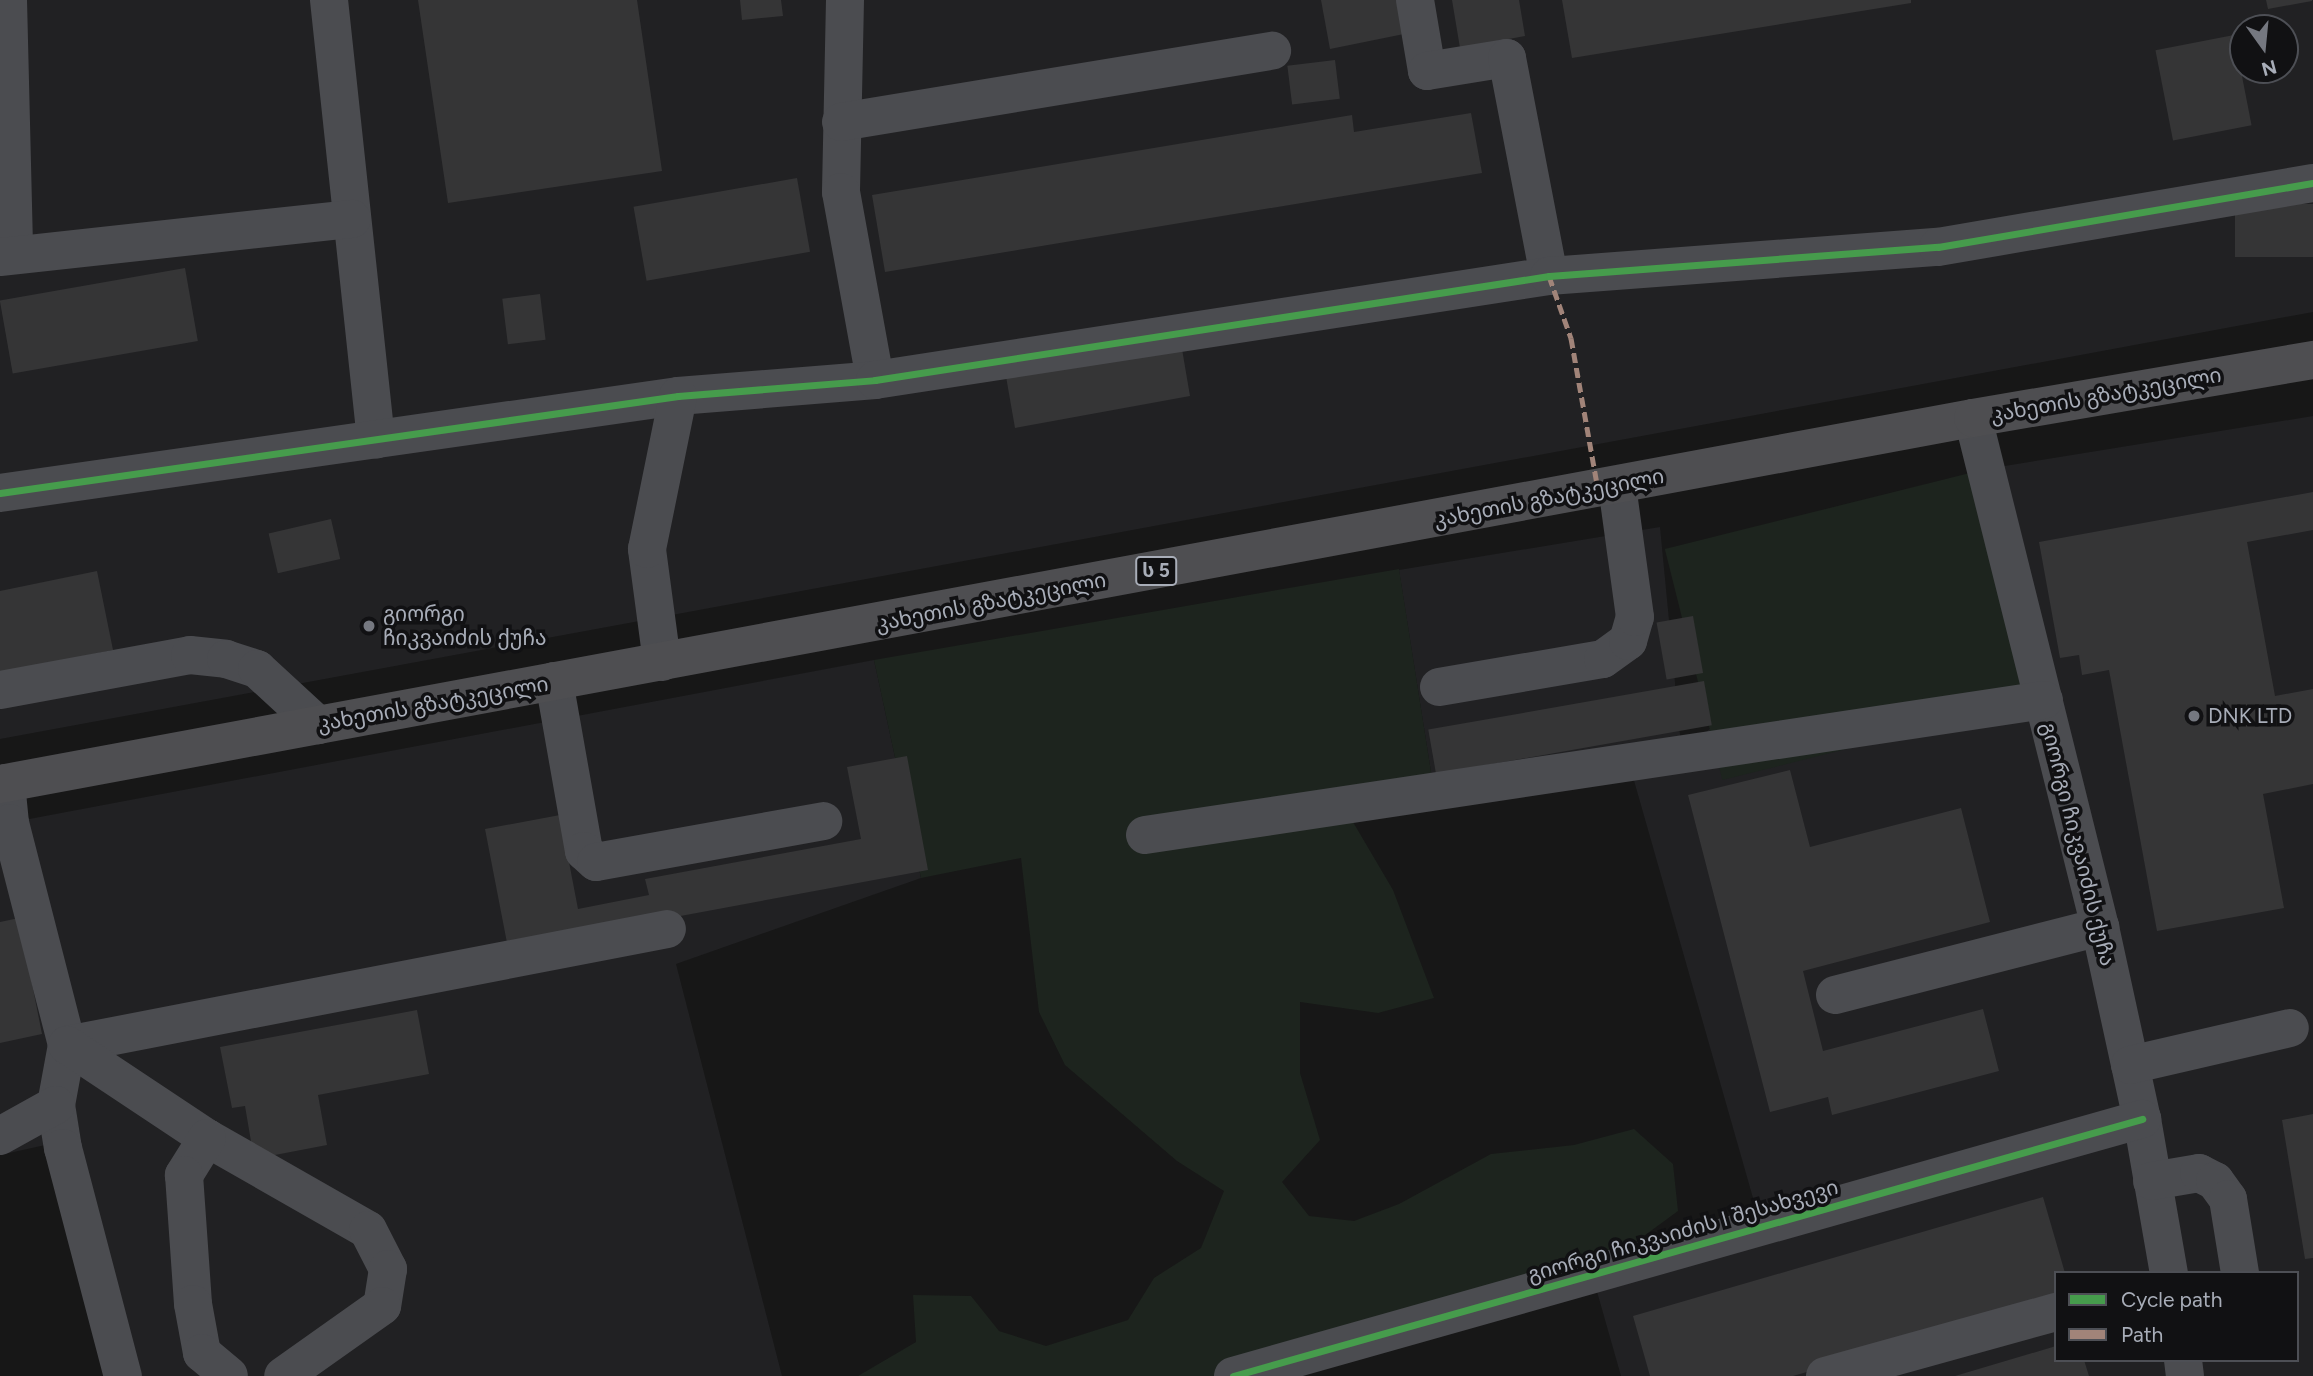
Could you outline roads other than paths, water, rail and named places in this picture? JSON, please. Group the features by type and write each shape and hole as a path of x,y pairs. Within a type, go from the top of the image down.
{"highway":[{"name":"კახეთის გზატკეცილი","path":"3,784 1973,418 2313,360"}],"street":[{"path":"8,0 7,255 352,219"},
{"path":"328,0 376,439"},
{"path":"845,0 841,192 875,380"},
{"path":"1415,0 1427,71 1507,58 1549,276"},
{"path":"841,122 1272,51"},
{"path":"0,494 678,396 875,380 1549,276 1938,247 2313,183"},
{"path":"662,662 647,549 678,396"},
{"name":"გიორგი ჩიკვაიძის ქუჩა","path":"1973,418 2099,927 2142,1119 2169,1271"},
{"path":"1439,688 1603,659 1628,641 1635,617 1617,485"},
{"path":"0,690 190,655 226,659 257,669 318,725"},
{"path":"554,681 584,851 596,862 823,821"},
{"path":"1146,835 2044,700"},
{"path":"3,784 10,822 67,1045 56,1105 123,1376"},
{"path":"1835,995 2099,927"},
{"path":"67,1045 667,929"},
{"path":"2130,1065 2290,1028"},
{"path":"67,1045 207,1138 368,1230 388,1269 382,1306 284,1376"},
{"path":"0,1136 56,1105"},
{"name":"გიორგი ჩიკვაიძის I შესახვევი","path":"1233,1376 2142,1119"},
{"path":"207,1138 184,1175 193,1304 202,1353 229,1376"},
{"path":"2152,1181 2199,1173 2215,1181 2228,1199 2241,1271"},
{"path":"1825,1376 2054,1313"}],"place":[{"name":"გიორგი ჩიკვაიძის ქუჩა","path":"369,626"},
{"name":"DNK LTD","path":"2194,716"}]}
